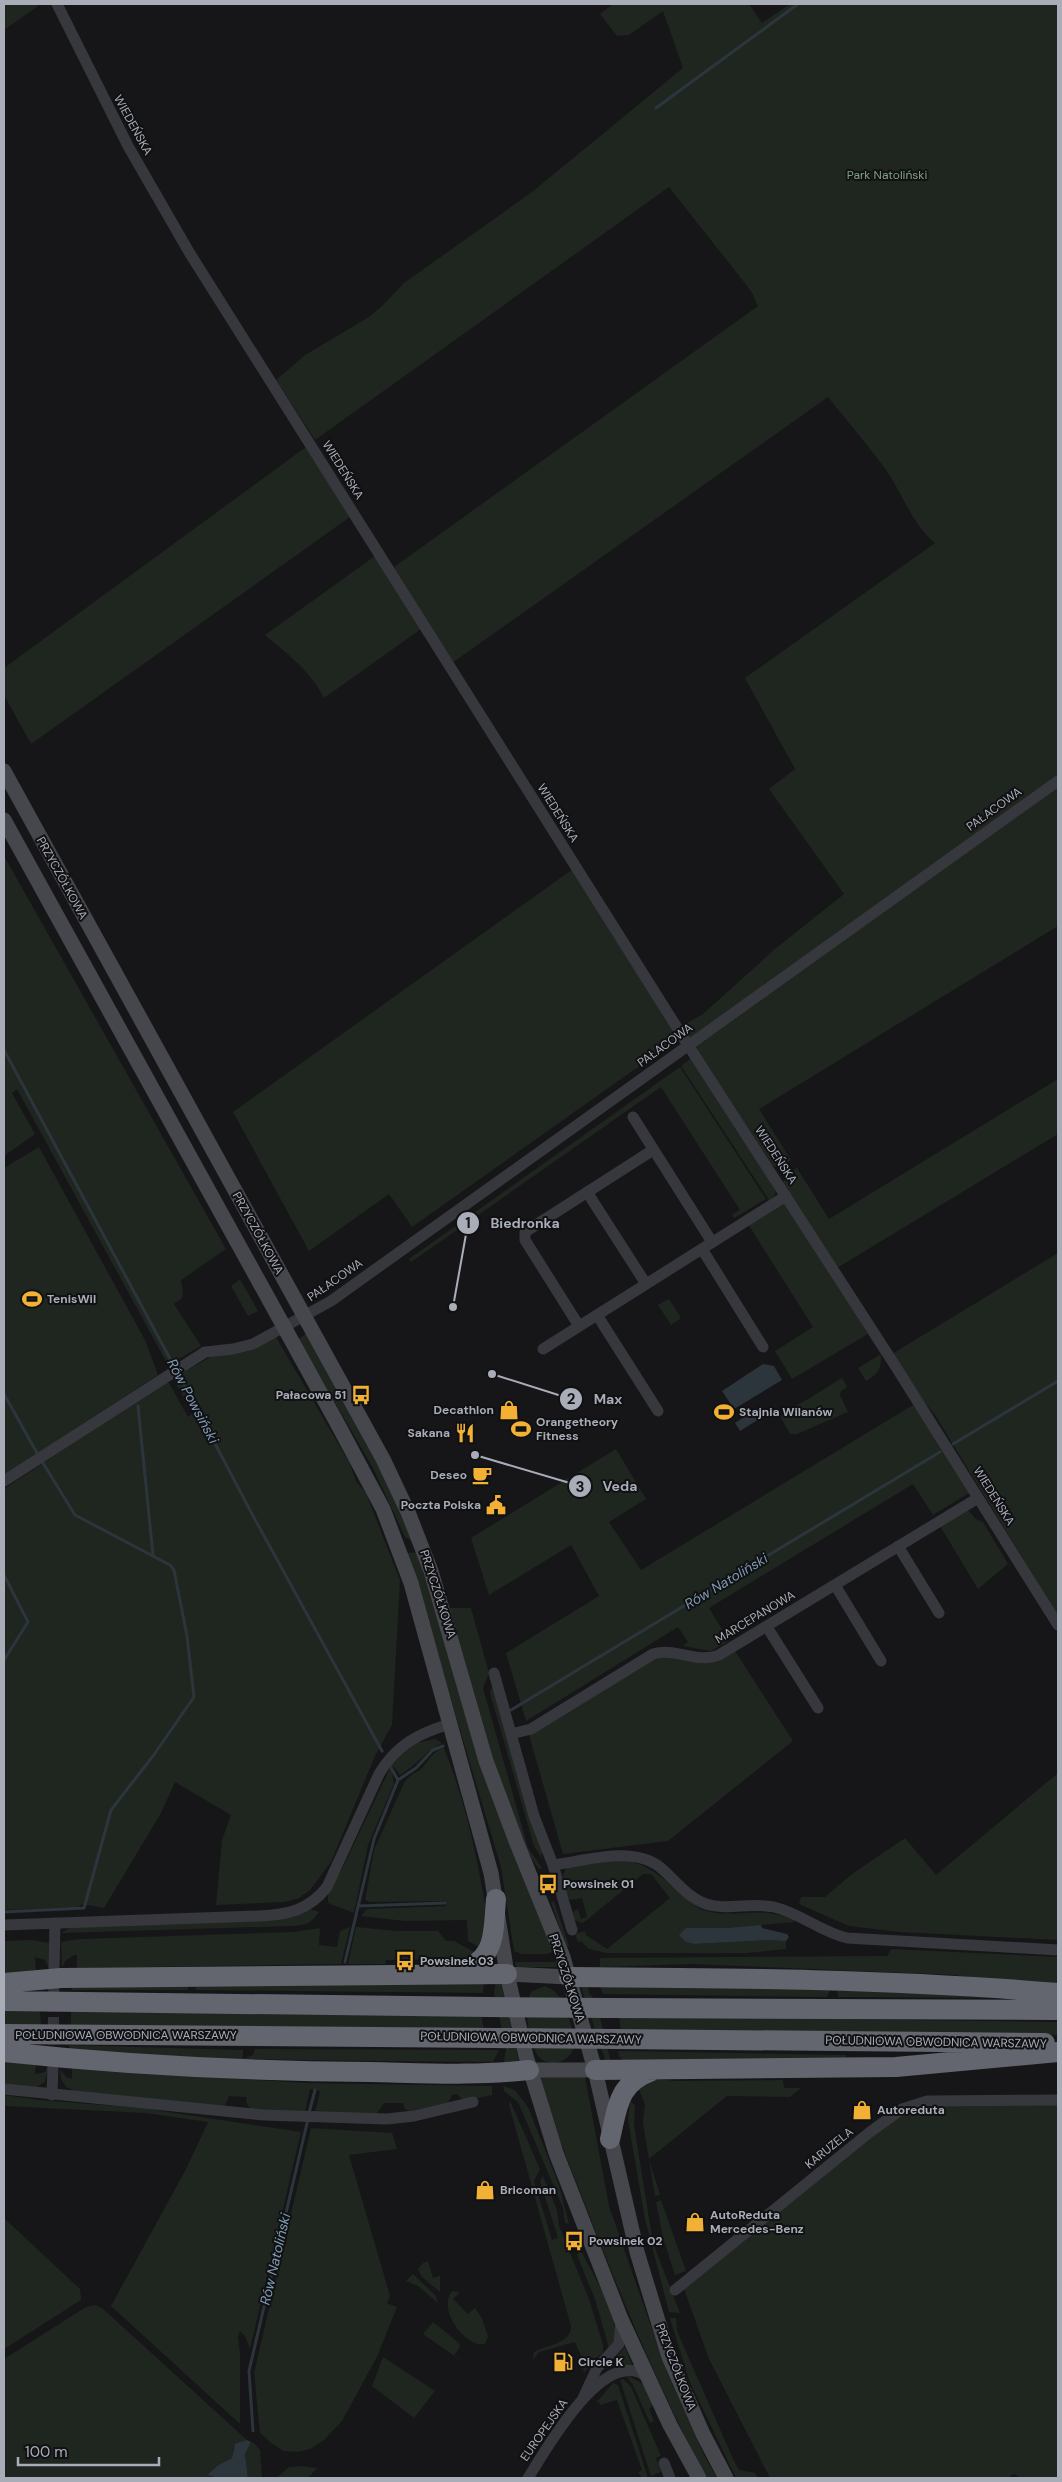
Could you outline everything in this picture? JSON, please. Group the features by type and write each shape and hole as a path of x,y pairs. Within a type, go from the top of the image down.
{"highway":[{"path":"456,1973 478,1963 488,1953 493,1936 496,1899"},
{"path":"4,1983 61,1978 507,1974"},
{"path":"569,1976 870,1982 1058,1993"},
{"path":"4,2001 486,2007 1058,2010"},
{"name":"POŁUDNIOWA OBWODNICA WARSZAWY","path":"4,2034 1058,2043"},
{"path":"4,2052 118,2063 270,2071 488,2073 529,2070"},
{"path":"595,2070 653,2071 896,2067 1058,2052"},
{"path":"610,2139 620,2098 627,2086 633,2080 653,2071"}],"main road":[{"name":"PRZYCZÓŁKOWA","path":"4,771 390,1474 421,1543 454,1645 486,1761 569,1976 595,2070 637,2252 670,2357 700,2426 726,2478"},
{"name":"PRZYCZÓŁKOWA","path":"4,820 370,1483 393,1532 411,1583 496,1899 507,1974 529,2070 556,2153 621,2319 647,2377 699,2478"},
{"path":"75,947 82,944 91,945 104,953"},
{"path":"393,1532 403,1544 410,1546 421,1543"},
{"path":"507,1974 569,1976"},
{"path":"529,2070 595,2070"}],"street":[{"name":"WIEDEŃSKA","path":"57,4 128,146 189,252 688,1045 1058,1625"},
{"name":"PAŁACOWA","path":"4,1481 205,1352 244,1347 285,1328 331,1301 1058,781"},
{"path":"632,1117 712,1242"},
{"path":"579,1326 524,1240 524,1235 527,1230 653,1150"},
{"path":"587,1192 646,1284"},
{"path":"543,1349 786,1196"},
{"path":"702,1249 763,1347"},
{"path":"597,1315 658,1412"},
{"name":"MARCEPANOWA","path":"511,1734 531,1729 653,1654 673,1651 712,1658 767,1627 978,1498"},
{"path":"898,1546 939,1613"},
{"path":"835,1585 881,1661"},
{"path":"767,1627 818,1708"},
{"name":"PRZYCZÓŁKOWA","path":"494,1673 534,1816 554,1865 572,1930"},
{"path":"4,1925 278,1915 306,1906 322,1894 335,1875 379,1774 389,1758 416,1736 450,1724"},
{"path":"554,1865 619,1857 642,1858 655,1864 690,1895 705,1904 722,1907 772,1907 791,1912 830,1933 847,1938 1058,1950"},
{"path":"54,1923 54,1970"},
{"path":"52,2095 53,2065"},
{"path":"4,2089 264,2115 387,2119 414,2116 473,2102"},
{"name":"KARUZELA","path":"675,2290 870,2132 902,2109 927,2101 1058,2100"},
{"name":"EUROPEJSKA","path":"528,2478 583,2398 597,2368 620,2344 621,2319"},
{"name":"EUROPEJSKA","path":"583,2398 611,2375 622,2370 636,2370 647,2377"},
{"path":"664,2463 670,2478"}],"green space":[{"path":"4,4 41,4 4,30"},
{"name":"Park Natoliński","path":"613,4 749,4 762,23 790,4 1058,4 1058,775 690,1039 682,1026 703,1014 775,949 844,894 769,789 795,769 745,678 935,543 913,517 886,470 828,397 452,663 394,567 758,306 751,291 669,187 315,440 276,380 305,355 369,317 404,283 532,192 683,68 663,11 629,35 617,36 600,14"},
{"path":"306,447 350,517 31,744 4,695 4,668"},
{"path":"375,556 421,629 324,698 305,671 265,635"},
{"path":"1058,786 1058,926 759,1109 791,1160 781,1167 773,1166 695,1046"},
{"path":"4,856 226,1249 181,1280 182,1298 174,1304 201,1346 168,1365 17,1089 12,1093 35,1134 4,1156"},
{"path":"573,869 679,1038 412,1227 389,1194 309,1251 233,1112"},
{"path":"691,1058 776,1188 775,1195 769,1200 681,1066"},
{"path":"680,1067 766,1199 734,1218 732,1215 740,1210 661,1087 411,1262 409,1259"},
{"path":"1058,1079 1058,1134 837,1268 783,1183 785,1176 797,1168 829,1219"},
{"path":"39,1147 145,1340 158,1375 4,1475 4,1168"},
{"path":"785,1204 868,1334 792,1379 775,1351 813,1327 748,1224"},
{"path":"1058,1253 1058,1616 935,1415 921,1398 892,1354"},
{"path":"240,1279 258,1311 248,1316 231,1286"},
{"path":"669,1299 681,1318 671,1325 658,1305"},
{"path":"306,1334 378,1462 413,1539 405,1537 373,1468 298,1339"},
{"path":"276,1337 350,1464 356,1481 366,1493 400,1580 392,1725 375,1756 331,1862 310,1890 299,1898 285,1902 216,1905 222,1840 231,1815 175,1782 161,1813 104,1908 83,1904 77,1907 4,1910 4,1489 164,1383 169,1383 188,1417 193,1413 173,1379 217,1353"},
{"path":"881,1354 878,1370 874,1376 866,1381 858,1368"},
{"path":"842,1378 847,1387 841,1391 840,1395 848,1412 797,1434 790,1434 780,1416"},
{"path":"913,1405 918,1408 969,1493 933,1515 913,1484 709,1608 729,1641 711,1651 683,1646 688,1642 678,1627 526,1721 506,1653 599,1596 571,1545 489,1595 471,1538 616,1449 646,1499 609,1522 641,1570"},
{"path":"967,1509 976,1519 983,1522 1008,1564 978,1589 940,1526"},
{"path":"420,1552 554,1951 547,1954 521,1954 514,1951 501,1867 407,1553"},
{"path":"449,1608 471,1608 489,1673 483,1688 528,1848 542,1868 539,1869 530,1856 499,1780"},
{"path":"735,1651 793,1741 668,1841 563,1854 529,1735 655,1658"},
{"path":"493,1684 545,1853 541,1854 543,1860 534,1846 490,1693"},
{"path":"435,1739 442,1743 400,1775 394,1767 391,1768 394,1784 368,1845 354,1913 328,1903 328,1894 343,1867 394,1760 412,1744"},
{"path":"444,1748 460,1793 482,1886 489,1932 479,1947 468,1941 467,1920 405,1921 361,1916 367,1909 446,1906 446,1901 370,1902 365,1900 374,1850 404,1783 423,1767 434,1753"},
{"path":"1058,1773 1058,1940 900,1932 849,1926 799,1904 801,1897 825,1897 852,1874 905,1838 936,1875"},
{"path":"618,1860 639,1864 654,1872 695,1906 703,1910 725,1914 769,1913 781,1915 795,1922 726,1928 686,1928 695,1944 767,1940 786,1941 786,1949 746,1953 607,1953 589,1949 581,1941 578,1942 575,1934 585,1931 586,1935 607,1949 670,1898 651,1874 643,1874 583,1923 574,1920 573,1912 578,1909 581,1919 587,1917 582,1898 570,1900 565,1892 563,1874 565,1870 568,1867"},
{"path":"554,1901 569,1946 566,1947 551,1902"},
{"path":"310,1909 319,1912 314,1919 303,1925 293,1926 61,1933 71,1927 276,1920 292,1917"},
{"path":"350,1927 341,1964 77,1968 77,1955 74,1955 65,1961 62,1969 61,1942 80,1939 295,1932 320,1928 319,1945 337,1947 340,1931"},
{"path":"356,1927 397,1931 438,1931 446,1941 454,1941 476,1953 463,1959 386,1960 385,1964 348,1964"},
{"path":"32,1940 50,1943 50,1970 45,1960 35,1957 36,1970 4,1973 4,1941"},
{"path":"891,1949 1058,1957 1058,1985 954,1975 691,1964 600,1967 600,1958 887,1956"},
{"path":"515,1962 559,1962 559,1967 516,1967"},
{"path":"484,1980 483,1993 196,1990 195,1986 188,1984 188,1990 72,1990 72,1985"},
{"path":"496,1980 501,1981 519,2062 504,2063 506,2048 494,1993"},
{"path":"588,1985 589,1992 597,2004 611,2063 606,2062 581,1987"},
{"path":"545,1986 558,1995 566,2008 575,2039 575,2046 569,2056 564,2060 552,2063 546,2062 536,2053 530,2036 527,2015 527,2005 532,1991"},
{"path":"600,1986 827,1987 999,1998 838,1997 837,1989 830,1990 827,1997 603,1994"},
{"path":"71,2010 481,2014 484,2030 71,2025"},
{"path":"4,2011 40,2011 41,2026 4,2025"},
{"path":"619,2016 1058,2022 1058,2035 621,2031"},
{"path":"69,2045 243,2050 243,2059 71,2052"},
{"path":"255,2049 499,2050 493,2062 244,2059 253,2055"},
{"path":"618,2051 846,2055 846,2061 623,2060 619,2056"},
{"path":"4,2060 36,2064 35,2074 45,2072 49,2064 45,2082 37,2087 4,2085"},
{"path":"72,2068 306,2083 492,2086 492,2095 464,2101 457,2094 452,2095 448,2103 410,2111 405,2109 403,2103 384,2103 377,2113 372,2114 315,2113 320,2091 310,2089 305,2112 251,2110 247,2104 246,2097 229,2096 225,2105 220,2108 73,2092 73,2090 66,2087 61,2079 60,2069 66,2077 72,2079"},
{"path":"537,2076 585,2077 609,2206 667,2372 704,2455 717,2478 707,2478 661,2387 602,2247 546,2105"},
{"path":"656,2079 676,2081 783,2080 784,2088 801,2088 790,2097 727,2096 649,2159 660,2195 655,2196 643,2123 645,2104 639,2090 636,2088"},
{"path":"503,2086 515,2090 528,2107 559,2185 569,2224 565,2223 563,2208 518,2102 504,2091"},
{"path":"4,2095 39,2100 141,2108 301,2132 250,2349 245,2336 240,2331 238,2337 240,2353 240,2424 111,2306 185,2171 208,2122 146,2113 4,2106"},
{"path":"630,2100 635,2106 634,2125 653,2243 680,2313 669,2312 645,2219 628,2120"},
{"path":"510,2101 540,2169 534,2181 552,2240 558,2238 540,2181 543,2176 557,2210 559,2226 589,2299 603,2345 603,2353 594,2359 585,2372 582,2370 586,2367 575,2342 539,2352 533,2360 534,2352 567,2337 571,2326 509,2105"},
{"path":"959,2104 1058,2104 1058,2478 1021,2478 1014,2474 1008,2478 770,2478 709,2359 684,2289 900,2114 919,2109"},
{"path":"311,2128 392,2133 397,2149 349,2155 390,2296 387,2303 397,2307 377,2357 342,2421 324,2440 310,2449 298,2452 283,2451 260,2433 254,2373"},
{"path":"661,2200 686,2271 675,2275 663,2238 656,2202"},
{"path":"4,2218 80,2289 81,2300 4,2349"},
{"path":"581,2251 612,2314 617,2337 609,2348 595,2299 577,2255"},
{"path":"428,2261 433,2278 440,2276 440,2292 422,2277 418,2269 423,2263"},
{"path":"413,2274 436,2296 438,2303 418,2286 406,2281"},
{"path":"452,2291 460,2292 453,2299 468,2314 475,2308 482,2318 488,2337 485,2344 470,2341 456,2327 448,2308 448,2299"},
{"path":"95,2305 102,2308 247,2440 234,2446 232,2458 218,2465 207,2475 218,2478 4,2478 4,2359 86,2307"},
{"path":"670,2318 676,2318 677,2331 739,2470 755,2473 758,2478 736,2478 689,2380"},
{"path":"433,2322 459,2343 460,2347 454,2355 473,2369 423,2334"},
{"path":"625,2347 632,2366 622,2365 616,2357"},
{"path":"383,2357 435,2391 414,2418 372,2386"},
{"path":"625,2374 643,2384 653,2406 649,2409 654,2421 650,2423 633,2385"},
{"path":"623,2379 631,2387 661,2456 656,2458 661,2472 651,2476 620,2380"},
{"path":"613,2383 618,2385 648,2478 642,2478 638,2472 642,2470 617,2400 600,2405 599,2402 596,2403"},
{"path":"251,2442 260,2450 262,2478 248,2478 245,2454"},
{"path":"289,2467 317,2468 308,2478 276,2478"}],"shaded area":[{"path":"763,1364 774,1366 782,1380 734,1409 722,1391"},
{"path":"761,1406 767,1414 740,1431 735,1423"},
{"path":"761,1925 762,1928 787,1934 789,1937 786,1941 767,1940 695,1944 686,1942 679,1935 686,1928 726,1928"},
{"path":"247,2440 251,2442 245,2454 248,2478 218,2478 207,2475 218,2465 232,2458 235,2444"}],"waterway":[{"path":"656,108 798,4"},
{"name":"Rów Powsiński","path":"4,1050 175,1368"},
{"name":"Rów Powsiński","path":"178,1373 252,1514 382,1751"},
{"name":"Rów Natoliński","path":"953,1444 1058,1381"},
{"path":"4,1394 37,1453"},
{"path":"138,1406 153,1555"},
{"name":"Rów Natoliński","path":"511,1710 940,1452"},
{"path":"4,1912 84,1908 111,1810 153,1756 194,1697 187,1636 174,1570 170,1565 75,1515 43,1463"},
{"path":"4,1575 28,1622 4,1660"},
{"name":"Rów Natoliński","path":"345,1962 374,1839 398,1780 416,1768 433,1750 443,1746"},
{"path":"391,1768 398,1780"},
{"path":"358,1906 445,1903"},
{"name":"Rów Natoliński","path":"309,2113 315,2090"},
{"name":"Rów Natoliński","path":"253,2431 249,2371 308,2119"}],"tunnel":[{"path":"53,2061 54,1974"}],"place":[{"name":"TenisWil","path":"32,1299"},
{"name":"Biedronka","path":"453,1307"},
{"name":"Max","path":"492,1374"},
{"name":"Pałacowa 51","path":"361,1395"},
{"name":"Decathlon","path":"509,1410"},
{"name":"Stajnia Wilanów","path":"724,1412"},
{"name":"Orangetheory Fitness","path":"521,1429"},
{"name":"Sakana","path":"465,1433"},
{"name":"Veda","path":"475,1455"},
{"name":"Deseo","path":"482,1475"},
{"name":"Poczta Polska","path":"496,1505"},
{"name":"Powsinek 01","path":"548,1884"},
{"name":"Powsinek 03","path":"405,1961"},
{"name":"Autoreduta","path":"862,2110"},
{"name":"Bricoman","path":"485,2190"},
{"name":"AutoReduta Mercedes-Benz","path":"695,2222"},
{"name":"Powsinek 02","path":"574,2241"},
{"name":"Circle K","path":"563,2362"}]}
